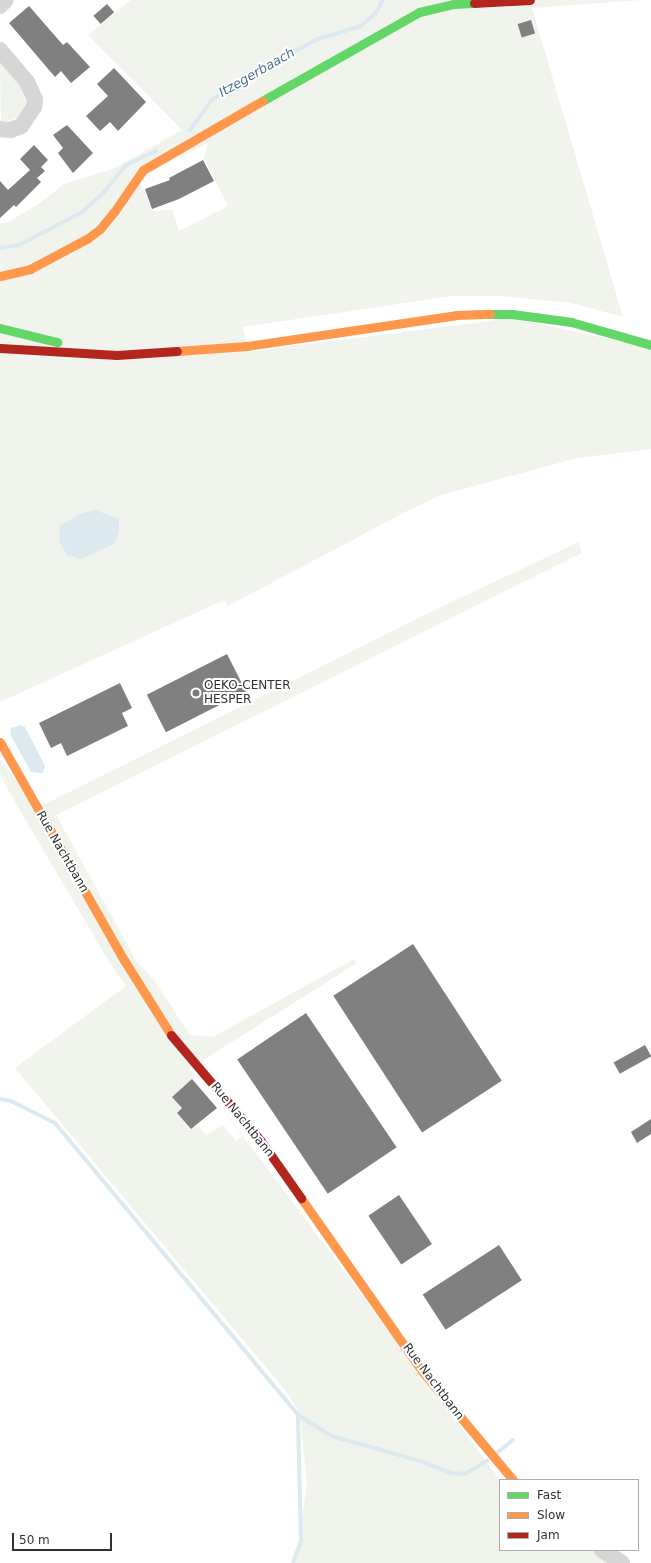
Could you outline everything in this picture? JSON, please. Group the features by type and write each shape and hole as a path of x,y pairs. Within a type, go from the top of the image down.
{"street":[{"path":"0,6 6,0"},
{"path":"0,276 30,269 88,238 100,229 114,212 143,170 184,148 205,133 419,12 453,4 530,0"},
{"path":"0,50 27,82 34,99 34,107 21,126 11,130 0,129"},
{"path":"0,348 117,355 246,346 464,315 512,314 572,322 651,345"},
{"path":"0,328 117,355"},
{"name":"Rue Nachtbann","path":"0,742 124,960 169,1032 261,1141 422,1371 458,1417 512,1479"},
{"path":"604,1551 622,1563"}],"shaded area":[{"path":"131,0 641,0 532,8 623,317 572,303 500,296 452,296 243,327 249,352 512,318 651,348 651,449 577,458 441,495 407,511 228,606 224,600 0,702 0,223 6,223 40,203 64,184 115,168 182,130 88,35","holes":["208,143 204,159 228,206 179,231 172,209 153,212 145,192 136,179"]},
{"path":"0,60 24,88 27,101 18,117 1,123"},
{"path":"95,510 119,519 119,532 114,544 81,559 67,555 59,541 60,526 79,514"},
{"path":"579,542 582,553 56,815 137,962 154,980 190,1035 213,1037 354,959 357,963 189,1069 196,1076 172,1097 182,1108 177,1113 191,1129 197,1125 206,1135 223,1125 236,1141 242,1136 220,1105 499,1479 499,1551 604,1551 622,1563 296,1563 307,1484 300,1414 286,1391 15,1068 126,986 111,965 8,790 0,773 0,759 37,808 441,607"},
{"path":"21,725 25,727 45,766 43,773 31,772 10,734 11,728"}],"building":[{"path":"107,4 114,12 101,24 93,16"},
{"path":"29,6 63,45 67,42 90,67 71,83 61,71 55,77 9,23"},
{"path":"531,20 535,33 522,37 518,24"},
{"path":"114,68 146,102 118,131 110,122 100,131 86,116 108,96 97,84"},
{"path":"67,125 93,153 73,173 58,153 63,148 53,135"},
{"path":"34,145 48,160 41,167 45,171 37,178 41,182 16,207 14,205 0,218 0,181 8,190 30,170 20,159"},
{"path":"203,160 214,181 179,199 152,209 145,189 170,180 169,178"},
{"name":"OEKO-CENTER HESPER","path":"227,654 246,691 166,732 147,695"},
{"path":"120,683 132,708 122,713 128,726 67,756 61,743 51,748 39,723"},
{"path":"413,944 502,1081 422,1132 333,996"},
{"path":"306,1013 397,1147 328,1194 237,1059"},
{"path":"645,1045 651,1057 620,1074 614,1062"},
{"path":"192,1079 217,1108 191,1129 177,1113 182,1108 172,1097"},
{"path":"651,1119 651,1134 637,1143 631,1132"},
{"path":"399,1195 432,1244 401,1265 368,1216"},
{"path":"499,1245 522,1280 446,1330 423,1295"}],"waterway":[{"name":"Itzegerbaach","path":"190,130 212,100 228,87 318,39 361,26 376,13 383,0"},
{"name":"Itzegerbaach","path":"0,248 19,245 82,212 105,191 126,165 156,151"},
{"path":"0,1099 11,1101 55,1123 298,1415 332,1436 420,1461 452,1473 465,1474 487,1461"},
{"path":"293,1563 301,1541 298,1415"},
{"path":"498,1452 513,1440"}],"traffic: fast":[{"path":"262,101 419,12 453,4 474,3"},
{"path":"490,314 512,314 571,322 651,345"},
{"path":"0,328 57,342"}],"traffic: slow":[{"path":"0,276 30,269 88,238 100,229 114,212 143,170 262,101"},
{"path":"177,351 247,346 456,315 490,314"},
{"path":"0,742 124,960 171,1035"},
{"path":"301,1198 422,1371 512,1479"}],"traffic: jam":[{"path":"474,3 530,0"},
{"path":"0,348 117,355 177,351"},
{"path":"171,1035 261,1141 301,1198"}],"place":[{"name":"OEKO-CENTER HESPER","path":"196,693"}]}
